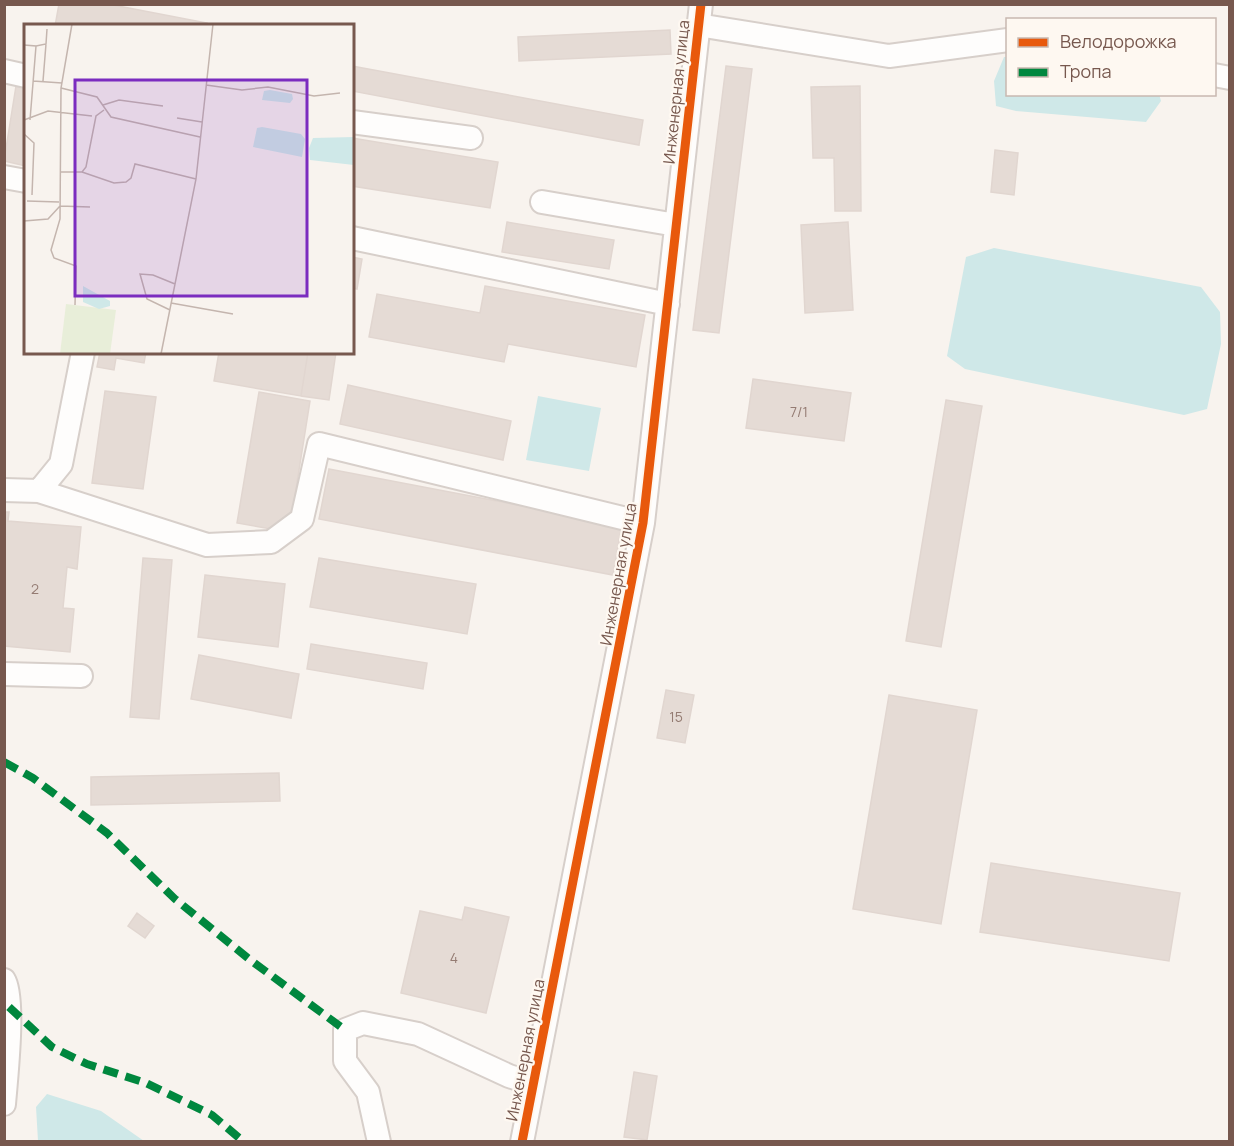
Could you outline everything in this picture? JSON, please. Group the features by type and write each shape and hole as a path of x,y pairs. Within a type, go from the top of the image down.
{"street":[{"path":"700,15 889,56 1006,40"},
{"name":"Инженерная улица","path":"522,1142 644,523 700,15"},
{"path":"4,71 24,76"},
{"path":"354,122 471,138"},
{"path":"4,177 24,181"},
{"path":"542,202 676,225"},
{"path":"354,238 668,304"},
{"path":"39,491 61,464 83,354"},
{"path":"4,490 39,491 207,545 271,542 302,519 319,444 644,523"},
{"path":"4,674 81,676"},
{"path":"4,980 8,986 9,1007 4,1104"},
{"path":"379,1142 368,1092 345,1061 345,1030 363,1023 418,1034 509,1076 533,1084"}],"water":[{"path":"1006,57 1006,96 1160,96 1161,101 1146,122 1016,111 996,106 994,81"},
{"path":"994,248 1201,287 1220,312 1221,344 1207,409 1184,415 965,369 947,356 966,257"},
{"path":"538,396 601,408 589,471 526,460"},
{"path":"47,1094 101,1111 144,1141 38,1141 36,1107"}],"building":[{"path":"59,4 108,4 207,23 207,24 55,24"},
{"path":"670,30 671,54 519,61 518,37"},
{"path":"354,66 643,120 639,145 354,91"},
{"path":"726,66 752,69 719,333 693,330"},
{"path":"16,86 24,87 24,166 4,161"},
{"path":"860,86 861,211 835,211 834,158 813,158 811,87"},
{"path":"354,138 498,162 490,208 354,186"},
{"path":"995,150 1018,153 1014,195 991,192"},
{"path":"507,222 614,240 609,269 502,252"},
{"path":"848,222 853,310 805,313 801,225"},
{"path":"354,257 362,259 357,289 354,288"},
{"path":"485,286 645,315 636,367 508,344 504,362 369,337 377,294 480,313"},
{"path":"100,354 146,354 144,363 116,358 114,370 97,367"},
{"path":"219,354 308,354 301,396 214,381"},
{"path":"308,354 336,354 329,400 301,396"},
{"path":"753,379 851,393 844,441 746,428"},
{"path":"348,385 511,421 503,460 340,424"},
{"path":"105,391 156,397 143,489 92,483"},
{"path":"259,392 310,401 292,514 271,529 237,523"},
{"path":"946,400 982,406 941,647 906,641"},
{"path":"329,469 622,525 613,575 319,519"},
{"path":"4,512 9,512 8,521 81,527 77,569 67,567 63,608 74,609 70,652 4,646"},
{"path":"143,558 172,560 159,719 130,717"},
{"path":"319,558 476,584 467,634 310,607"},
{"path":"205,575 285,584 278,647 198,637"},
{"path":"311,644 427,663 423,689 307,669"},
{"path":"199,655 299,674 291,718 191,699"},
{"path":"666,690 694,695 685,743 657,738"},
{"path":"889,695 977,710 941,924 853,909"},
{"path":"279,773 280,801 91,805 91,777"},
{"path":"991,863 1180,893 1169,961 980,932"},
{"path":"465,907 509,917 486,1013 401,993 420,911 462,920"},
{"path":"137,913 154,926 145,938 128,926"},
{"path":"634,1072 657,1076 647,1140 624,1137"}],"marked path":[{"path":"4,762 33,778 107,833 175,899 249,959 345,1030"},
{"path":"9,1007 52,1047 87,1064 146,1083 212,1115 244,1142"}],"cycle path":[{"path":"522,1142 643,523 701,4"}]}
